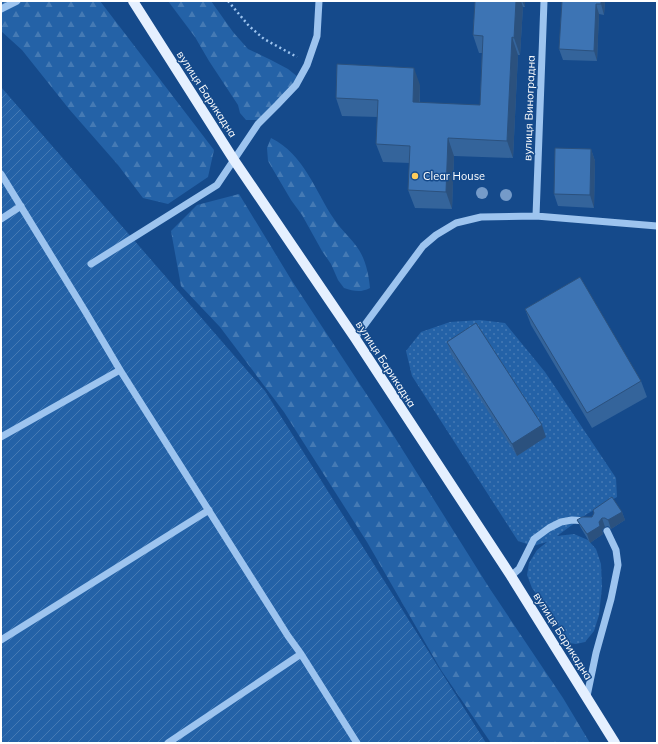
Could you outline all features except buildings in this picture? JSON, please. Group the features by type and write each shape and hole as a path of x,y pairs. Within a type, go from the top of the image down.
{"main road":[{"name":"вулиця Барикадна","path":"133,1 234,160 355,338 511,576 615,743"}],"street":[{"path":"1,9 17,1"},
{"path":"91,264 217,186 258,124 296,85 307,64 317,36 319,1"},
{"name":"вулиця Виноградна","path":"536,216 544,1"},
{"path":"1,174 120,370 357,743"},
{"path":"1,219 21,206"},
{"path":"355,338 423,246 436,235 456,223 481,217 536,216 657,226"},
{"path":"1,437 120,370"},
{"path":"1,640 209,510"},
{"path":"511,576 519,569 534,539 549,528 561,522 572,520 592,521"},
{"path":"587,696 596,653 612,599 618,565 616,550 607,531"},
{"path":"168,743 301,654"}],"path":[{"path":"228,1 249,26 264,39 294,54 307,64"}],"green space":[{"path":"1,1 100,1 214,150 208,177 168,204 143,198 118,165 69,109 22,50 1,31"},
{"path":"168,1 211,1 233,32 248,49 288,69 298,77 293,90 262,120 246,120 240,113 238,105 195,37"},
{"path":"1,87 265,391 486,743 1,743"},
{"path":"271,138 292,153 300,163 334,219 359,250 367,269 370,288 360,291 351,290 344,288 338,280 331,264 268,161 267,148"},
{"path":"239,194 292,281 392,433 490,589 563,698 590,743 491,743 441,670 367,542 284,412 220,327 181,286 171,231 197,205"},
{"path":"480,320 505,323 545,372 616,478 617,497 587,514 557,536 574,534 588,540 596,549 601,564 602,587 599,615 594,631 585,642 576,644 569,643 532,588 527,575 529,563 537,550 547,542 533,546 518,541 412,376 406,351 421,332 450,322"}],"place":[{"name":"Clear House","path":"415,176"}]}
